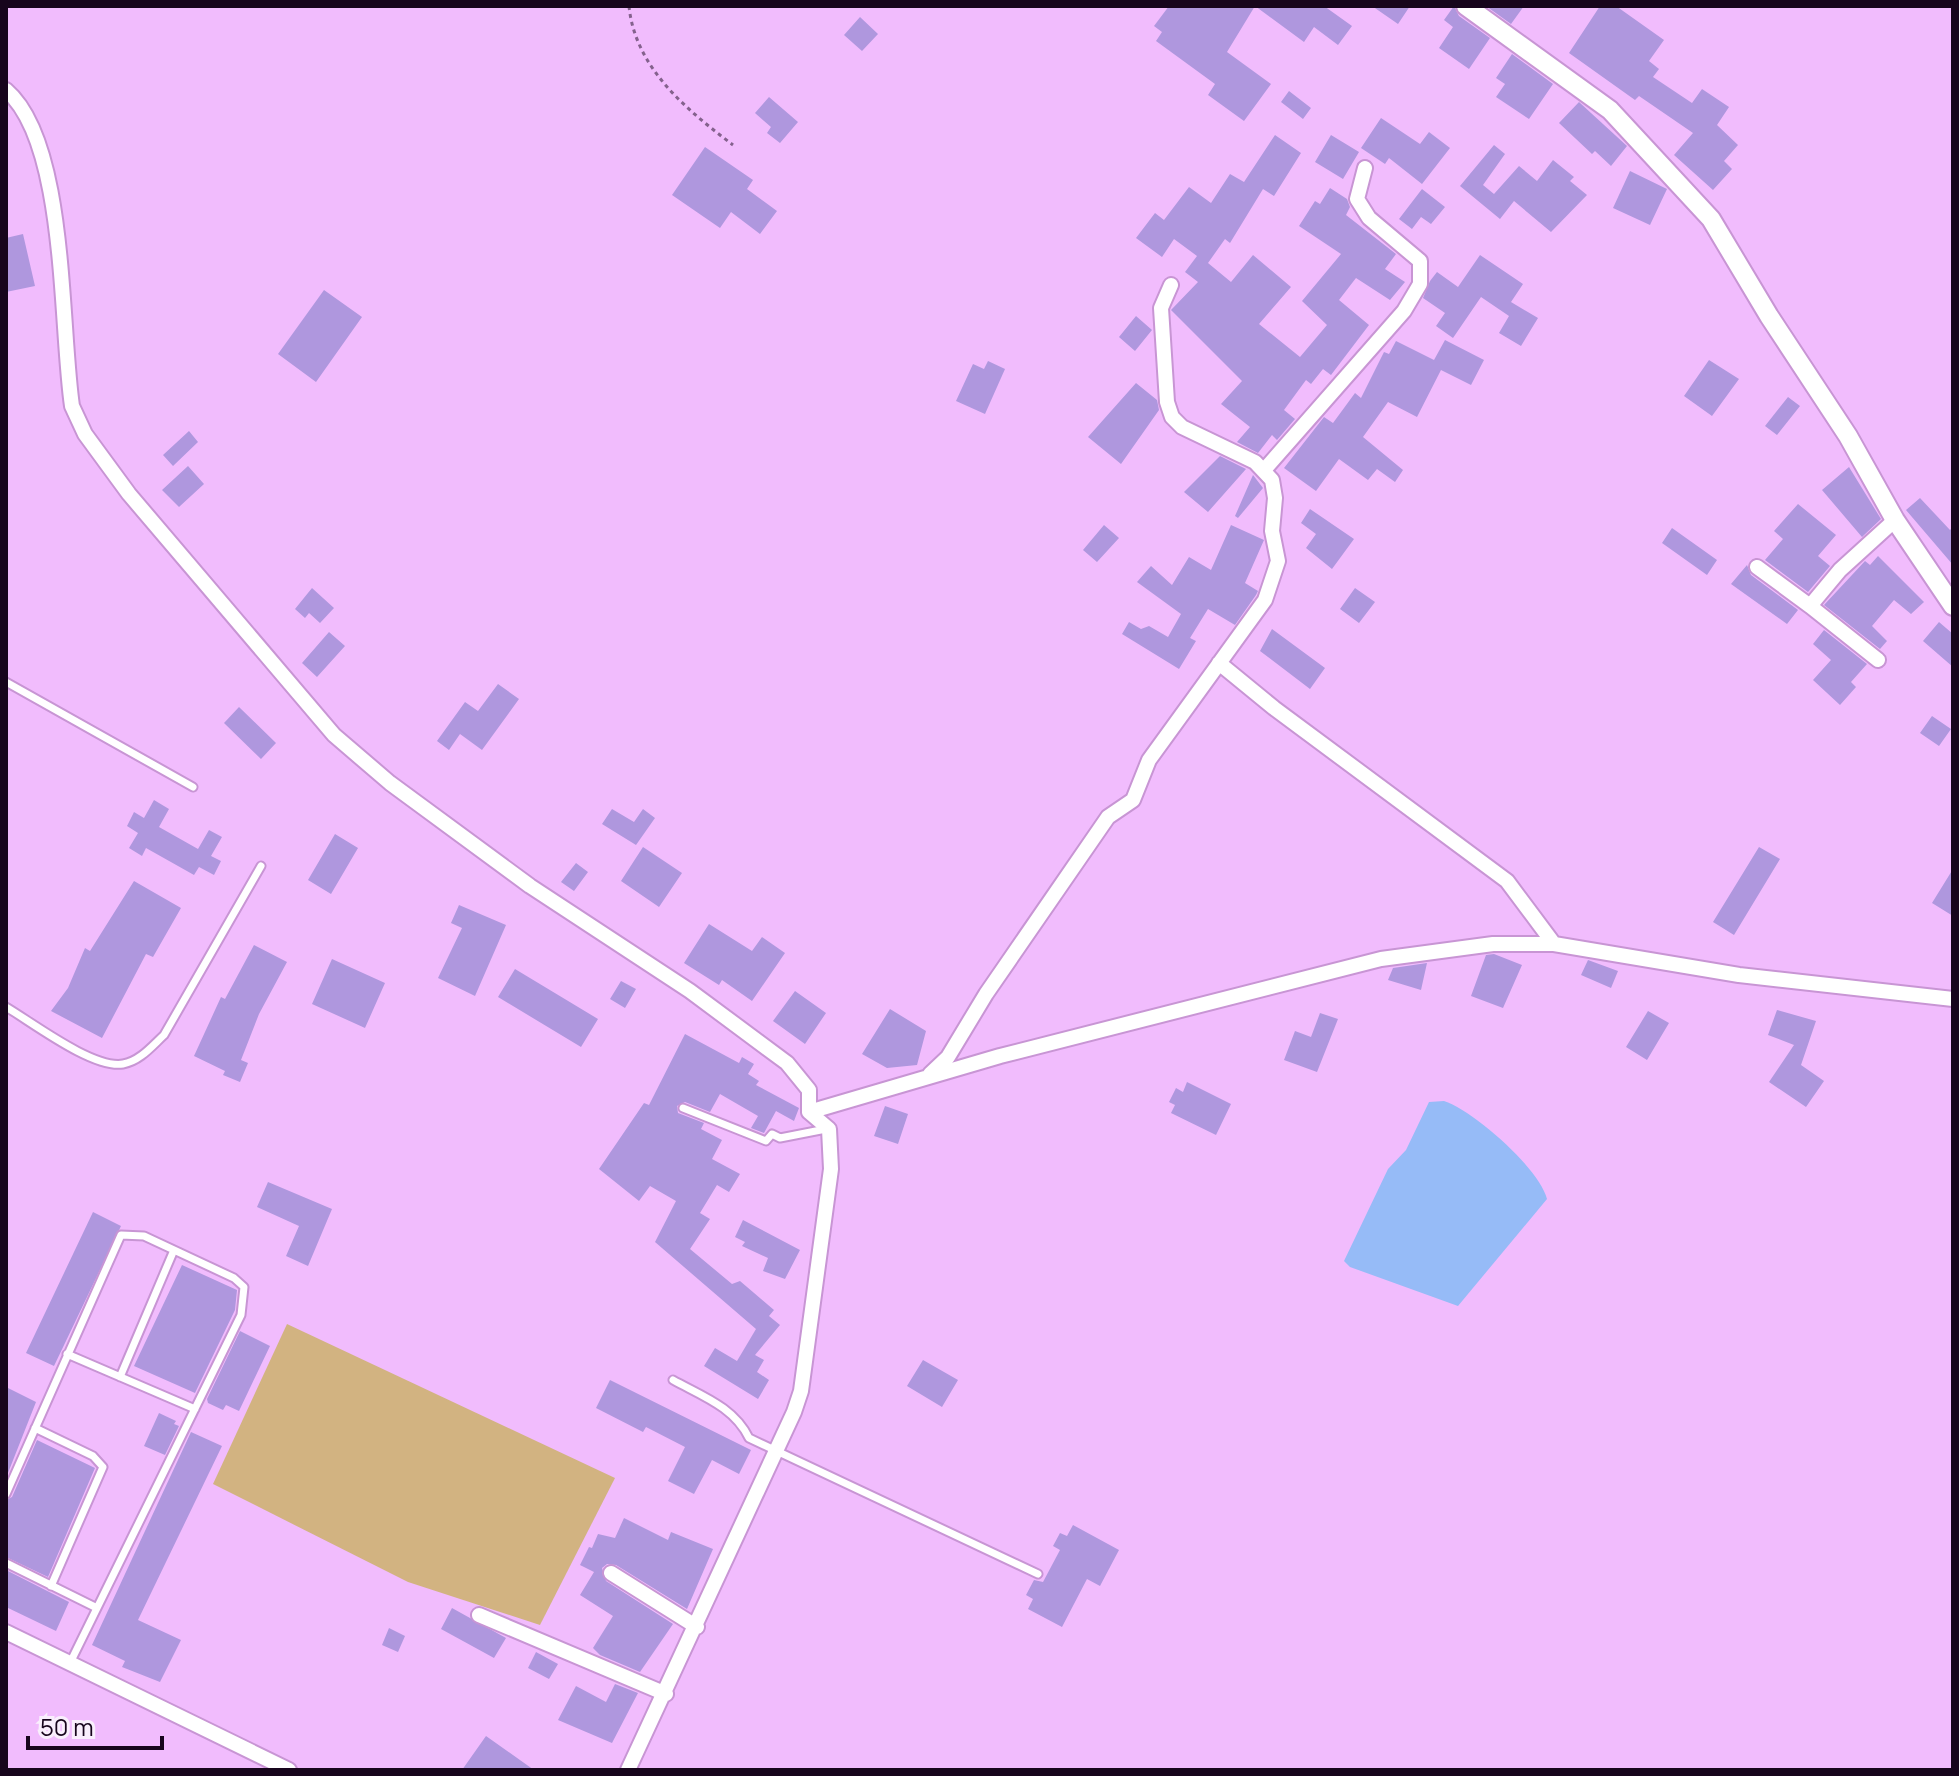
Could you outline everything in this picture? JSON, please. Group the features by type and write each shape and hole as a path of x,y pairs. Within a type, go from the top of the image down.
{"street":[{"path":"1466,6 1610,110 1711,219 1769,316 1848,436 1895,520 1953,606"},
{"path":"6,90 31,120 48,174 72,406 85,434 129,494 334,735 390,783 530,886 690,991 787,1063 809,1090 809,1112 829,1129 831,1169 801,1391 777,1452 628,1770"},
{"path":"1265,469 1404,311 1420,284 1420,261 1369,218 1357,199 1365,168"},
{"path":"926,1077 948,1057 986,994 1108,817 1133,800 1149,760 1265,600 1276,572 1278,561 1272,531 1275,488 1265,469 1182,427 1172,417 1167,402 1161,308 1171,285"},
{"path":"1810,606 1840,570 1895,520"},
{"path":"1757,567 1878,660"},
{"path":"1219,663 1262,699 1507,881 1554,944"},
{"path":"809,1112 926,1077 1381,959 1493,944 1554,944 1739,975 1953,999"},
{"path":"611,1573 697,1627"},
{"path":"479,1615 666,1694"},
{"path":"6,1632 289,1770"}],"lane":[{"path":"6,682 193,787"},
{"path":"6,1007 97,1061 123,1064 144,1055 164,1035 261,866"},
{"path":"683,1108 704,1119 766,1141 772,1134 780,1138 829,1129"},
{"path":"6,1494 121,1235 144,1236 234,1278 244,1287 246,1296 241,1315 70,1663"},
{"path":"120,1377 174,1250"},
{"path":"67,1354 195,1409"},
{"path":"673,1380 727,1409 742,1424 749,1438 1038,1574"},
{"path":"35,1428 93,1456 103,1467 51,1586"},
{"path":"6,1563 97,1608"}],"path":[{"path":"629,6 644,53 666,87 688,111 733,145"}],"shaded area":[{"path":"287,1324 615,1478 540,1625 408,1582 213,1484"}],"water":[{"path":"1444,1101 1472,1116 1504,1142 1532,1172 1547,1199 1458,1306 1350,1267 1344,1261 1388,1169 1406,1150 1429,1102"}],"building":[{"path":"1169,6 1255,6 1227,52 1271,84 1244,121 1208,95 1215,84 1156,41 1162,32 1154,26"},
{"path":"1255,6 1324,6 1352,26 1338,45 1314,27 1304,42"},
{"path":"1372,6 1410,6 1398,24"},
{"path":"1454,6 1459,16 1490,38 1469,69 1439,48 1453,27 1444,20"},
{"path":"1486,6 1524,6 1511,24"},
{"path":"1600,6 1616,6 1664,40 1649,61 1659,69 1653,77 1692,103 1702,89 1729,107 1717,125 1738,145 1724,161 1732,169 1713,190 1674,155 1693,133 1639,96 1635,100 1569,53"},
{"path":"860,17 878,34 862,51 844,35"},
{"path":"1512,54 1553,84 1529,119 1496,97 1505,84 1496,78"},
{"path":"1289,91 1311,108 1303,119 1281,102"},
{"path":"769,97 798,122 780,143 767,133 771,127 755,113"},
{"path":"1579,102 1627,146 1611,166 1595,151 1592,154 1559,123"},
{"path":"1381,118 1420,144 1429,132 1450,148 1422,184 1389,158 1385,164 1361,148"},
{"path":"1275,135 1301,153 1274,196 1263,189 1230,243 1225,239 1208,263 1231,282 1253,255 1291,287 1259,324 1300,357 1327,325 1302,301 1341,254 1299,226 1315,201 1320,204 1330,188 1347,199 1350,207 1346,215 1396,254 1385,269 1405,282 1390,300 1356,278 1339,300 1369,325 1331,375 1323,369 1311,384 1306,380 1284,410 1295,419 1277,440 1272,435 1258,453 1237,442 1250,427 1221,404 1242,381 1171,310 1198,282 1185,272 1197,256 1174,239 1162,257 1136,238 1155,213 1164,220 1189,187 1211,203 1230,174 1244,182"},
{"path":"1331,135 1359,152 1343,179 1315,162"},
{"path":"1494,145 1505,154 1483,185 1494,194 1519,166 1537,181 1553,160 1574,177 1570,181 1587,195 1551,232 1514,201 1500,219 1460,186"},
{"path":"705,147 753,180 747,189 777,211 760,234 731,212 720,228 672,195"},
{"path":"1630,171 1667,189 1650,225 1613,208"},
{"path":"1422,189 1445,207 1431,224 1421,217 1412,229 1399,219"},
{"path":"23,234 35,286 6,292 6,238"},
{"path":"1480,255 1523,284 1511,302 1538,318 1521,346 1499,333 1509,316 1481,297 1453,338 1436,326 1445,313 1423,298 1437,272 1458,287"},
{"path":"324,290 362,317 316,382 278,354"},
{"path":"1136,316 1152,330 1135,351 1119,337"},
{"path":"1445,340 1484,360 1471,385 1441,370 1417,417 1388,402 1363,437 1403,470 1395,482 1377,469 1368,480 1339,459 1316,491 1284,468 1324,417 1333,423 1355,393 1361,398 1384,352 1389,354 1396,341 1434,360"},
{"path":"1709,360 1739,379 1712,416 1684,396"},
{"path":"988,361 1005,369 985,414 956,401 973,364 984,369"},
{"path":"1136,383 1157,400 1159,410 1121,464 1088,437"},
{"path":"1788,397 1800,406 1777,435 1765,426"},
{"path":"189,431 198,442 173,466 163,455"},
{"path":"1220,456 1246,469 1208,512 1184,492"},
{"path":"188,466 204,484 179,507 162,490"},
{"path":"1849,467 1881,519 1862,537 1822,490"},
{"path":"1253,475 1263,488 1238,518 1235,516"},
{"path":"1920,498 1950,530 1953,527 1953,565 1906,510"},
{"path":"1798,504 1836,535 1818,556 1830,566 1808,592 1765,560 1783,539 1774,531"},
{"path":"1310,509 1354,539 1332,569 1306,548 1316,534 1301,523"},
{"path":"1104,525 1119,538 1097,562 1083,550"},
{"path":"1231,525 1264,540 1245,583 1258,591 1235,625 1208,609 1190,638 1196,641 1179,669 1122,634 1129,622 1141,629 1149,626 1168,637 1181,614 1137,582 1151,566 1172,585 1189,557 1211,570"},
{"path":"1672,528 1717,560 1707,575 1662,543"},
{"path":"1878,556 1924,602 1911,614 1894,600 1872,626 1887,641 1880,649 1824,605 1865,561 1870,565"},
{"path":"1747,565 1751,575 1798,610 1787,624 1731,584"},
{"path":"312,588 334,608 320,623 309,613 305,618 295,609"},
{"path":"1355,588 1375,602 1359,623 1340,609"},
{"path":"1939,622 1953,634 1953,667 1923,641"},
{"path":"1272,629 1325,668 1310,689 1260,651"},
{"path":"1824,630 1867,664 1851,682 1856,687 1840,705 1813,680 1831,660 1813,644"},
{"path":"329,632 345,646 317,677 302,663"},
{"path":"498,684 519,699 482,750 460,734 449,750 437,741 465,702 478,711"},
{"path":"239,707 276,743 261,759 224,723"},
{"path":"1932,716 1951,729 1939,746 1920,733"},
{"path":"154,800 169,809 159,827 198,849 209,830 222,837 211,856 221,861 214,875 199,867 194,875 146,848 142,856 129,848 138,833 127,826 134,812 144,818"},
{"path":"612,809 634,822 643,809 655,818 636,845 602,824"},
{"path":"335,834 358,848 331,894 308,880"},
{"path":"643,847 682,873 659,907 621,881"},
{"path":"1759,847 1780,859 1734,935 1713,922"},
{"path":"576,863 588,872 574,891 561,882"},
{"path":"1953,869 1953,916 1932,903"},
{"path":"134,881 181,908 153,957 146,954 102,1038 51,1011 68,988 85,948 90,951"},
{"path":"459,905 506,925 475,996 438,978 462,928 451,923"},
{"path":"709,924 752,951 762,937 785,953 752,1001 722,980 719,985 684,963"},
{"path":"254,945 287,962 259,1014 241,1060 248,1063 240,1082 194,1056 221,997 225,999"},
{"path":"1494,954 1522,965 1503,1008 1471,996 1486,955"},
{"path":"332,959 385,983 365,1028 312,1004"},
{"path":"1588,960 1618,971 1611,988 1581,975"},
{"path":"1427,963 1421,990 1388,980 1393,968"},
{"path":"515,969 598,1019 581,1047 498,997"},
{"path":"621,981 636,989 625,1008 610,999"},
{"path":"795,991 826,1013 805,1044 773,1021"},
{"path":"890,1009 926,1031 917,1065 887,1068 862,1054"},
{"path":"1777,1010 1816,1021 1801,1065 1824,1081 1806,1107 1769,1082 1794,1045 1768,1035"},
{"path":"1648,1011 1669,1023 1647,1060 1626,1047"},
{"path":"1320,1013 1338,1019 1317,1072 1284,1060 1295,1031 1311,1037"},
{"path":"685,1034 739,1063 742,1057 754,1064 748,1074 759,1081 756,1085 799,1108 794,1121 776,1111 764,1133 751,1128 758,1116 720,1094 710,1112 685,1102 677,1106 678,1113 704,1123 701,1129 722,1140 712,1159 740,1174 729,1192 717,1185 700,1213 710,1219 690,1249 732,1284 740,1281 774,1310 769,1316 780,1325 755,1355 764,1360 757,1372 769,1380 758,1399 704,1366 715,1348 737,1361 756,1329 655,1242 676,1201 650,1186 639,1201 599,1169 644,1103 649,1105"},
{"path":"1187,1082 1231,1104 1216,1135 1171,1113 1175,1105 1169,1102 1176,1088 1183,1092"},
{"path":"885,1106 908,1114 898,1144 874,1136"},
{"path":"268,1182 332,1209 308,1266 286,1256 299,1226 257,1207"},
{"path":"93,1212 121,1226 54,1366 26,1353"},
{"path":"743,1220 800,1250 785,1279 763,1271 768,1258 742,1246 745,1242 735,1237"},
{"path":"182,1265 237,1290 235,1310 195,1393 134,1366"},
{"path":"240,1331 270,1346 239,1411 226,1405 223,1410 208,1403 207,1399"},
{"path":"923,1360 958,1380 942,1407 907,1386"},
{"path":"610,1380 751,1450 739,1474 712,1460 694,1494 668,1481 685,1447 646,1427 643,1432 596,1408"},
{"path":"6,1387 36,1402 6,1478"},
{"path":"159,1413 176,1421 174,1424 179,1426 165,1455 144,1446"},
{"path":"191,1432 222,1446 138,1620 181,1640 160,1682 122,1667 125,1661 92,1645"},
{"path":"37,1440 95,1468 48,1577 6,1557 6,1500 12,1497"},
{"path":"624,1518 668,1540 671,1532 713,1549 687,1609 616,1565 607,1564 602,1568 606,1581 673,1624 640,1672 600,1655 593,1648 613,1616 580,1595 594,1572 580,1565 589,1547 592,1548 598,1534 615,1538"},
{"path":"1073,1525 1119,1550 1100,1586 1087,1579 1062,1627 1028,1609 1033,1599 1026,1595 1034,1580 1043,1582 1060,1550 1053,1546 1060,1533 1067,1536"},
{"path":"6,1570 69,1602 56,1631 6,1607"},
{"path":"452,1608 506,1638 494,1658 441,1629"},
{"path":"389,1628 405,1636 398,1652 382,1645"},
{"path":"536,1652 558,1664 549,1679 528,1668"},
{"path":"615,1684 638,1693 612,1743 558,1720 576,1686 606,1702"},
{"path":"486,1736 534,1770 462,1770"}]}
